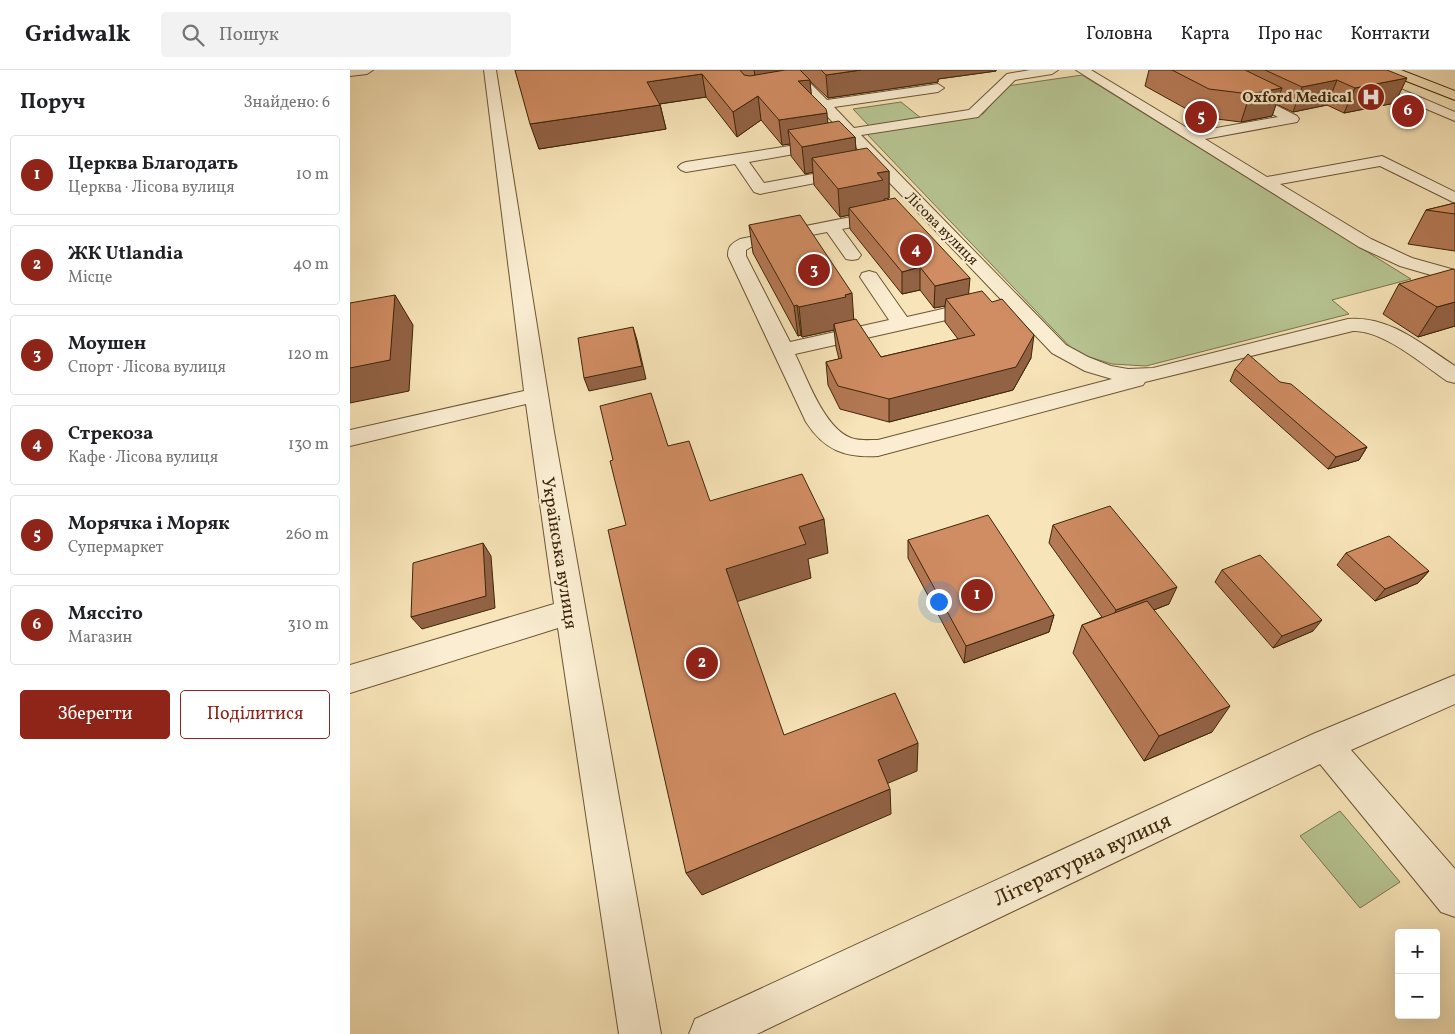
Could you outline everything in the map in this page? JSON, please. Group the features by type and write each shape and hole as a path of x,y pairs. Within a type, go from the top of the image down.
{"main road":[{"path":"1390,70 1455,96"}],"street":[{"path":"350,72 367,70"},
{"name":"Українська вулиця","path":"490,70 536,396 569,612 640,1034"},
{"name":"Лісова вулиця","path":"790,70 795,86 822,105 840,137 882,166 1059,349 1073,358 1105,371 1136,377 1153,375"},
{"path":"686,167 840,137 973,114 975,107 1010,77 1052,70"},
{"path":"1192,137 1292,119 1196,70"},
{"path":"1207,70 1232,82 1258,86"},
{"path":"1087,72 1351,235 1406,262 1455,276"},
{"path":"1333,76 1349,72 1455,117"},
{"path":"822,105 941,83"},
{"path":"739,158 760,189 882,166"},
{"path":"1264,182 1382,161 1455,198"},
{"path":"922,207 746,243 737,248 737,256 822,428 834,440 858,448 878,448 1348,325 1361,324 1378,327 1455,376"},
{"path":"831,226 852,254"},
{"path":"869,277 902,324"},
{"path":"784,350 1012,299"},
{"path":"1243,352 1263,371"},
{"path":"350,438 536,396"},
{"path":"350,679 569,612"},
{"name":"Літературна вулиця","path":"710,1034 1325,745 1455,689"},
{"path":"1325,745 1455,898"}],"green space":[{"path":"1082,75 1411,279 1332,300 1349,314 1146,366 1112,364 1076,353 866,133 983,114 1007,86"},
{"path":"901,102 921,118 870,127 853,109"},
{"path":"1340,811 1400,882 1360,908 1300,836"}],"building":[{"path":"515,70 740,70 744,75 750,76 785,70 800,70 810,80 798,81 826,109 827,113 779,120 758,96 733,112 702,74 647,82 660,105 530,124"},
{"path":"821,70 861,70 826,75"},
{"path":"1172,70 1245,70 1282,88 1250,94 1209,89"},
{"path":"1265,70 1387,70 1407,78 1355,88 1337,80 1302,87"},
{"path":"839,121 855,137 802,147 788,130"},
{"path":"867,148 889,171 877,173 883,180 838,189 812,158"},
{"path":"895,198 970,278 935,286 920,267 902,272 849,208"},
{"path":"1455,203 1455,214 1426,210"},
{"path":"800,215 852,293 845,295 846,297 799,307 797,305 794,306 749,225"},
{"path":"1455,270 1455,302 1437,307 1399,284"},
{"path":"982,291 992,302 1002,299 1034,335 1016,367 889,399 838,386 826,362 842,358 834,324 856,319 881,357 975,335 946,299"},
{"path":"395,295 390,360 350,368 350,303"},
{"path":"633,327 642,366 584,378 578,338"},
{"path":"1248,354 1280,382 1291,384 1367,447 1336,457 1235,369"},
{"path":"651,393 668,446 689,441 710,501 802,474 824,519 799,527 806,544 726,569 784,735 895,693 918,743 878,760 890,789 686,873 608,530 626,525 610,461 613,460 600,406"},
{"path":"1110,506 1177,587 1116,610 1053,525"},
{"path":"988,515 1054,615 966,646 908,540"},
{"path":"1389,536 1429,571 1385,589 1346,553"},
{"path":"483,543 486,596 411,617 413,563"},
{"path":"1260,555 1322,620 1282,636 1222,570"},
{"path":"1147,601 1230,706 1159,736 1082,625"}],"place":[{"name":"Oxford Medical","path":"1371,97"},
{"name":"Мяссіто","path":"1408,111"},
{"name":"Морячка і Моряк","path":"1201,117"},
{"name":"Стрекоза","path":"916,250"},
{"name":"Моушен","path":"814,270"},
{"name":"Церква Благодать","path":"977,595"},
{"name":"ЖК Utlandia","path":"702,663"}]}
